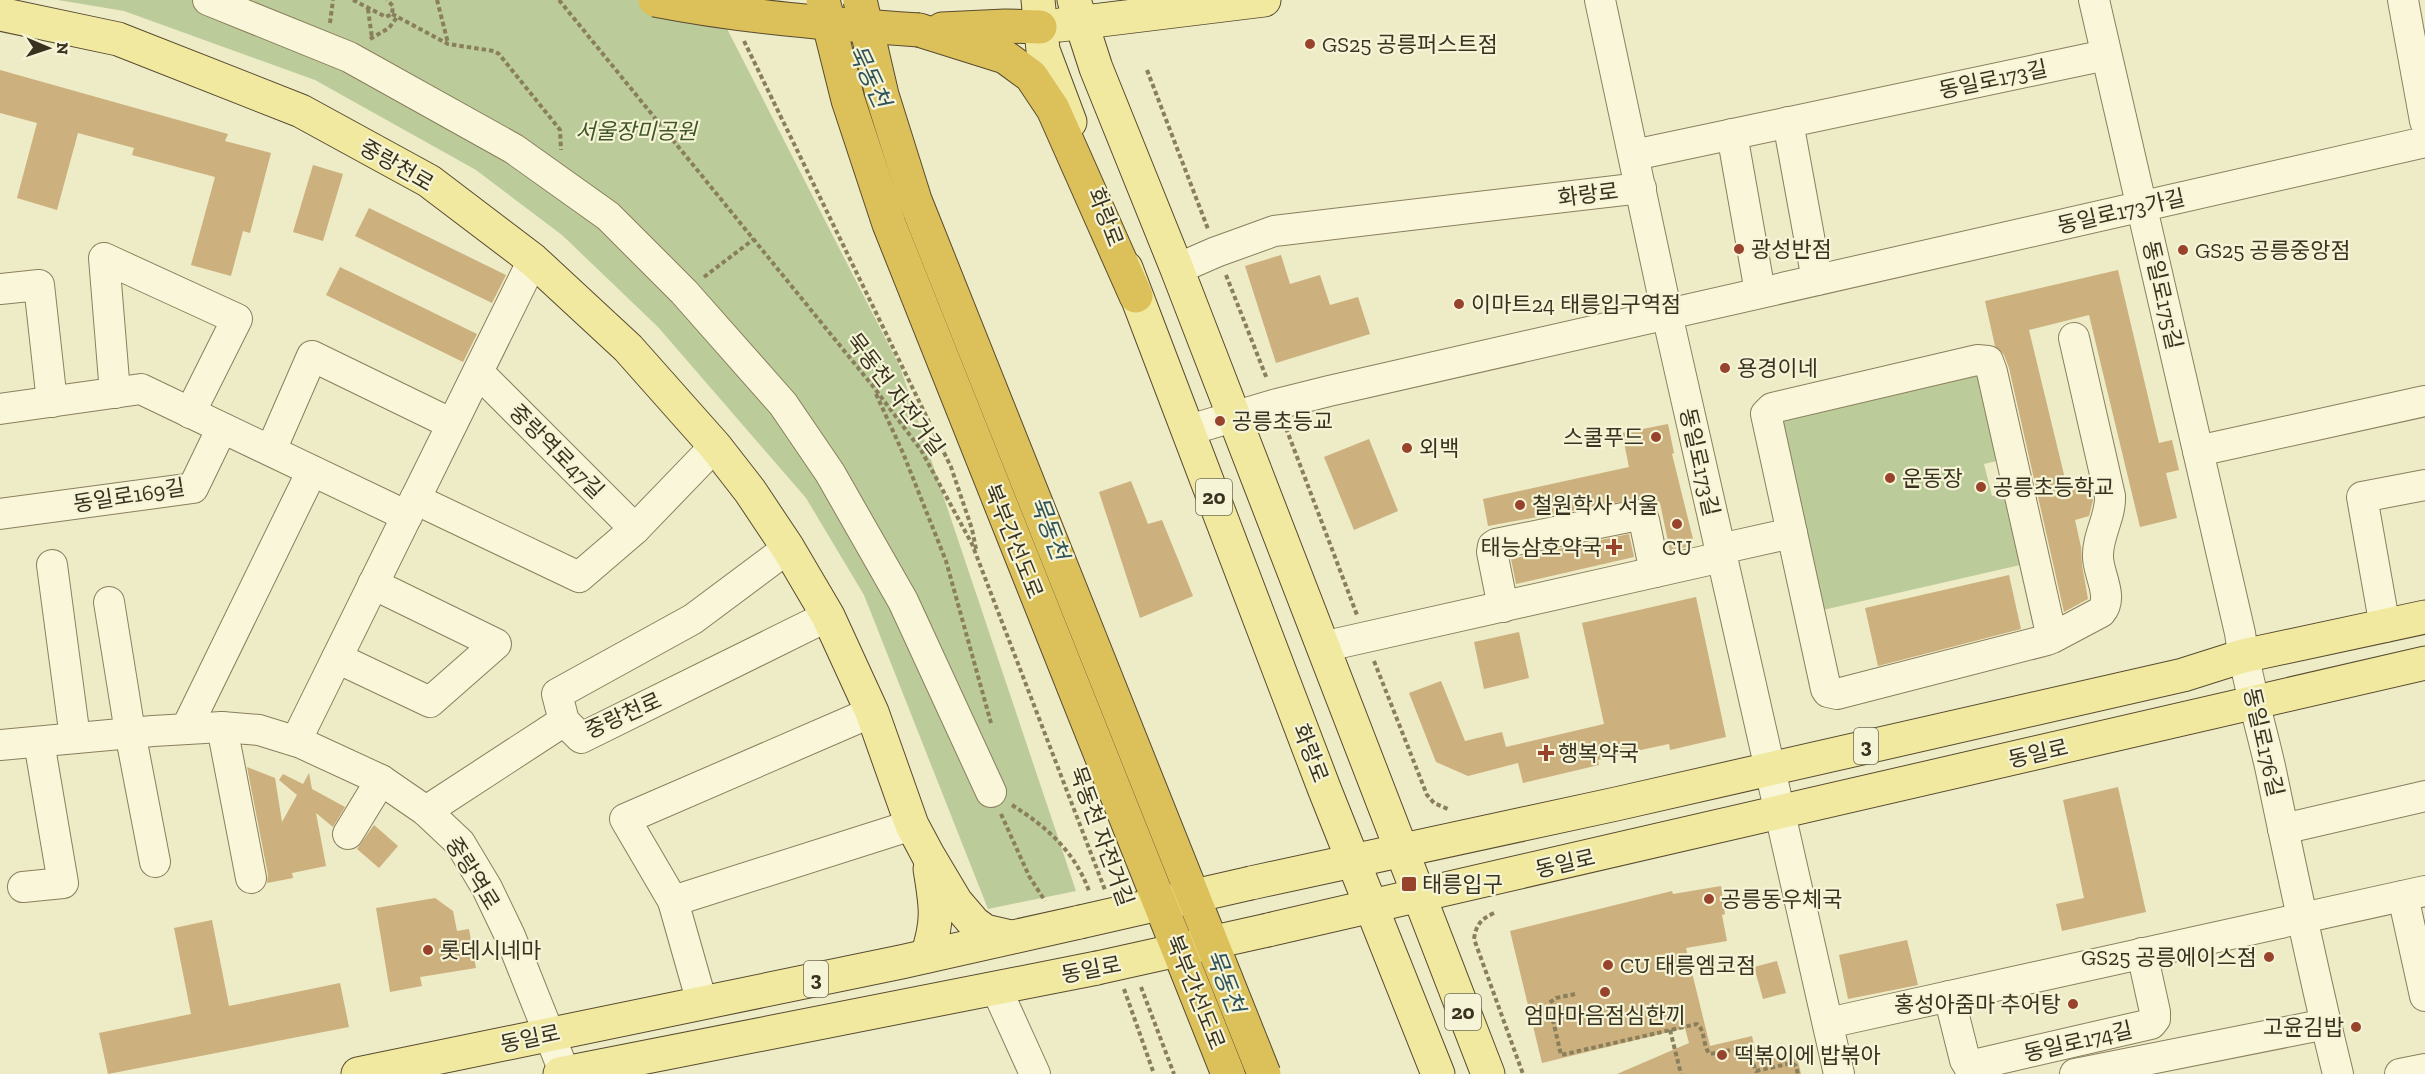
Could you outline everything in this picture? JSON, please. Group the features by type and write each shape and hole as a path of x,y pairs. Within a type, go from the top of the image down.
{"highway":[{"path":"655,0 792,20 919,30 1005,26 1039,13"},
{"name":"북부간선도로","path":"823,0 848,99 889,224 1228,1074"},
{"name":"북부간선도로","path":"860,0 882,94 915,200 1264,1074"},
{"path":"919,30 1005,57 1031,76 1053,109 1136,296"}],"main road":[{"path":"1039,13 1264,0"},
{"name":"화랑로","path":"1078,11 1096,68 1177,269 1488,1074"},
{"name":"화랑로","path":"1039,13 1045,58 1353,860 1438,1074"},
{"name":"중랑천로","path":"0,14 118,39 301,111 429,181 533,260 628,348 715,446 750,491 788,548 828,616 872,712 912,825 928,855 956,902 974,922 985,931 1011,937"},
{"name":"동일로","path":"358,1074 927,956 1353,860 1616,804 2182,675 2243,656 2425,617"},
{"name":"동일로","path":"563,1074 1097,968 1478,883 2425,663"},
{"path":"927,956 936,930 936,908 928,855"},
{"path":"416,1062 450,1071 450,1074"}],"street":[{"path":"208,0 349,57 514,149 608,216 684,292 783,404 830,473 903,601 991,792"},
{"name":"동일로173길","path":"1600,0 1666,314 1768,768"},
{"name":"동일로175길","path":"2094,0 2240,633 2243,656"},
{"path":"2403,0 2425,121"},
{"name":"동일로173길","path":"1634,155 2106,55"},
{"path":"1788,122 1817,280"},
{"path":"1732,134 1760,292"},
{"name":"동일로173가길","path":"1666,314 2425,142"},
{"name":"화랑로","path":"1177,269 1274,231 1641,188"},
{"path":"115,393 104,258 237,319 190,413"},
{"path":"296,741 533,260"},
{"path":"0,289 39,285 52,402"},
{"path":"1189,430 1277,404 1666,314"},
{"path":"2052,638 1988,361 1983,359 1768,410 1766,419 1826,689 1832,694 2052,638 2101,612 2106,601 2098,559 2110,508 2110,496 2074,338"},
{"path":"270,450 312,356 453,424"},
{"name":"중랑역로47길","path":"478,372 635,530"},
{"path":"0,409 141,389 312,471 411,507 579,578 635,530 715,446"},
{"path":"2198,451 2425,401"},
{"name":"동일로169길","path":"0,514 193,488 222,428"},
{"path":"186,729 312,471"},
{"path":"2385,627 2362,497 2425,485"},
{"path":"1503,607 1492,552 1496,544 1638,514 1644,520 1655,572"},
{"path":"1322,647 1655,572 1792,533"},
{"name":"중랑천로","path":"788,548 693,619 558,694 564,721 581,738 828,616"},
{"path":"52,565 75,738"},
{"path":"337,658 430,702 496,644 373,584"},
{"path":"109,602 130,732 155,862"},
{"name":"동일로176길","path":"2243,656 2338,1074"},
{"path":"702,1003 673,901 625,819 872,712"},
{"path":"426,811 564,721"},
{"path":"222,727 251,878"},
{"name":"중랑역로","path":"0,745 130,732 222,727 259,730 296,741 381,780 426,811 460,843 487,888 510,936 550,1034 563,1074"},
{"path":"23,887 63,883 39,742"},
{"path":"1768,768 1839,1074"},
{"path":"348,834 381,780"},
{"name":"동일로176길","path":"2283,828 2425,796"},
{"path":"673,901 912,825"},
{"path":"1827,1023 2414,893 2425,996"},
{"name":"동일로174길","path":"1949,996 1968,1065 2041,1062 2153,1023 2155,1012 2142,953"},
{"path":"996,988 1035,1074"},
{"name":"동일로174길","path":"2075,1074 2326,1024"},
{"path":"2400,1074 2425,1069"}],"path":[{"path":"353,0 386,17 392,14"},
{"path":"387,0 393,6 392,14"},
{"path":"437,0 448,44"},
{"name":"묵동천 자전거길","path":"559,0 872,385 921,450 978,558 1108,898"},
{"path":"368,8 372,38"},
{"path":"392,14 448,44 494,51 499,54 557,126 561,140 559,181"},
{"path":"744,42 951,467 972,529 978,558"},
{"path":"1147,69 1427,795 1434,802 1453,810"},
{"path":"684,292 754,239"},
{"path":"872,385 903,453 946,561 993,731"},
{"path":"991,792 1040,822 1068,851 1084,876"},
{"path":"991,792 1029,876 1049,907"},
{"path":"1494,912 1483,918 1475,928 1474,939 1523,1074"},
{"path":"1137,976 1174,1074"},
{"path":"1575,994 1556,998 1549,1003 1561,1055 1697,1024 1701,1027 1710,1054 1742,1048 1749,1052 1756,1071 1792,1063 1796,1066 1798,1074"},
{"path":"1670,1030 1681,1074"}],"green space":[{"name":"서울장미공원","path":"58,0 637,0 722,19 900,367 1076,891 988,909 864,595 806,498 658,327 562,235 476,170 315,80 124,11"},
{"name":"운동장","path":"1984,368 2005,459 1984,464 1992,496 2012,491 2029,563 1823,610 1779,420"}],"building":[{"path":"0,70 228,134 225,141 271,153 250,233 243,231 231,276 191,265 215,177 132,155 134,148 78,133 57,210 17,198 37,123 0,113"},
{"path":"313,165 343,174 323,241 293,232"},
{"path":"369,208 506,275 492,303 355,236"},
{"path":"1281,255 1290,284 1320,275 1330,305 1358,297 1370,334 1276,363 1245,266"},
{"path":"340,267 477,334 463,362 326,295"},
{"path":"2118,270 2159,443 2172,440 2179,470 2166,473 2177,518 2140,527 2089,315 2029,330 2067,487 2088,482 2093,500 2089,516 2075,520 2088,599 2064,612 2009,368 2004,355 1995,346 1985,301"},
{"path":"1668,424 1674,453 1672,454 1693,539 1687,547 1670,551 1660,503 1652,504 1642,498 1488,526 1483,499 1629,467 1622,433"},
{"path":"1369,439 1398,511 1354,530 1324,457"},
{"path":"1131,481 1148,524 1162,520 1193,596 1140,618 1099,492"},
{"path":"1629,534 1634,557 1516,584 1511,559"},
{"path":"2009,575 2021,629 1878,666 1865,608"},
{"path":"1696,597 1726,737 1670,750 1669,744 1636,751 1598,760 1599,765 1523,783 1518,763 1468,776 1436,762 1409,693 1441,681 1465,741 1502,732 1506,747 1604,724 1582,623"},
{"path":"1519,632 1529,678 1484,689 1474,642"},
{"path":"247,767 275,778 282,822 297,795 279,780 283,774 303,784 309,773 312,789 345,807 333,827 316,813 326,866 292,873 293,878 267,883 268,875"},
{"path":"2118,787 2146,912 2062,931 2056,904 2084,898 2063,800"},
{"path":"374,825 398,846 379,868 357,849"},
{"path":"1721,886 1725,914 1722,915 1727,941 1686,948 1710,1046 1752,1036 1758,1062 1796,1053 1801,1074 1617,1074 1689,1043 1685,1028 1542,1063 1510,931 1672,891 1673,894"},
{"name":"롯데시네마","path":"435,898 453,911 457,931 469,929 476,968 420,977 422,986 390,992 376,908"},
{"path":"212,920 229,1006 340,983 349,1027 108,1074 99,1033 191,1014 174,928"},
{"path":"1907,940 1918,985 1848,999 1839,955"},
{"path":"1777,961 1786,993 1763,999 1754,967"}],"waterway":[{"name":"묵동천","path":"998,453 1012,488"}],"place":[{"name":"GS25 공릉퍼스트점","path":"1310,44"},
{"name":"광성반점","path":"1739,249"},
{"name":"GS25 공릉중앙점","path":"2183,250"},
{"name":"이마트24 태릉입구역점","path":"1459,304"},
{"name":"용경이네","path":"1725,368"},
{"name":"공릉초등교","path":"1220,421"},
{"name":"스쿨푸드","path":"1656,437"},
{"name":"외백","path":"1407,448"},
{"name":"운동장","path":"1890,478"},
{"name":"공릉초등학교","path":"1981,487"},
{"name":"철원학사 서울","path":"1520,505"},
{"name":"CU","path":"1677,524"},
{"name":"태능삼호약국","path":"1614,547"},
{"name":"행복약국","path":"1546,753"},
{"name":"태릉입구","path":"1409,884"},
{"name":"공릉동우체국","path":"1709,899"},
{"name":"롯데시네마","path":"428,950"},
{"name":"GS25 공릉에이스점","path":"2269,957"},
{"name":"CU 태릉엠코점","path":"1608,965"},
{"name":"엄마마음점심한끼","path":"1605,992"},
{"name":"홍성아줌마 추어탕","path":"2073,1004"},
{"name":"고윤김밥","path":"2356,1027"},
{"name":"떡볶이에 밥볶아","path":"1722,1055"}]}
